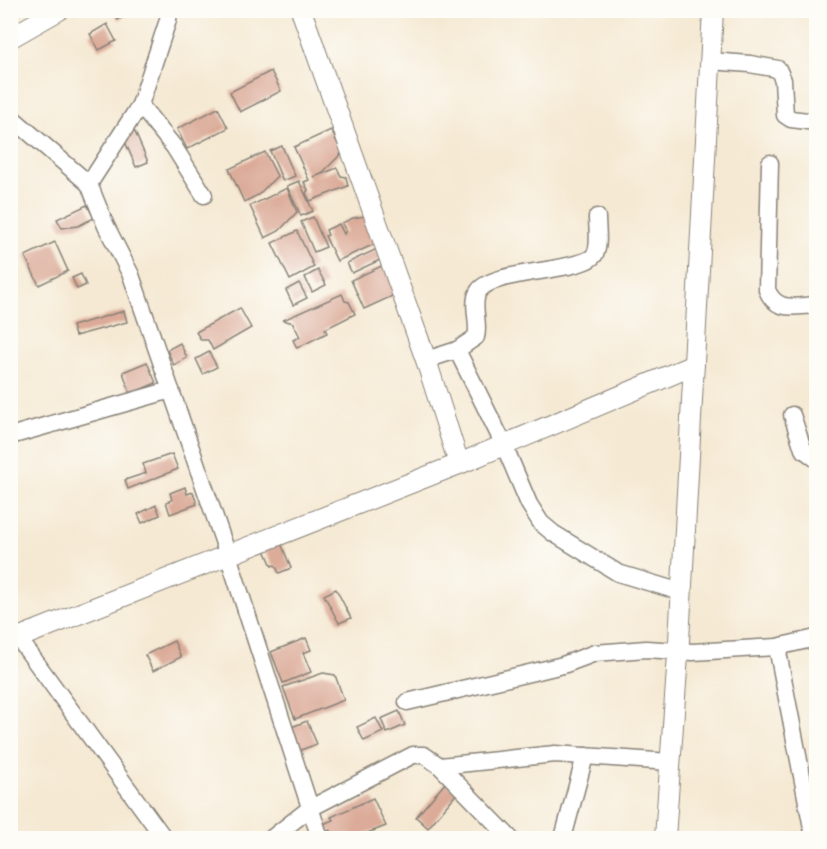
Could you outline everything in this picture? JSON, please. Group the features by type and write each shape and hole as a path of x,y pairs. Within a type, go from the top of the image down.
{"street":[{"path":"10,38 58,10"},
{"path":"89,184 140,105 168,20 169,10"},
{"path":"301,10 426,360 459,464"},
{"path":"665,838 678,651 713,10"},
{"path":"710,61 778,69 782,73 785,115 791,119 816,122"},
{"path":"140,105 174,147 204,195"},
{"path":"10,116 89,184 106,226 131,275 228,555 320,838"},
{"path":"770,163 767,290 771,299 779,305 789,307 816,305"},
{"path":"426,360 457,350 476,337 476,300 477,293 482,287 498,279 575,264 592,257 596,253 597,218"},
{"path":"457,350 504,445 529,504 541,523 553,533 618,573 681,592"},
{"path":"164,838 15,640 459,464 694,365"},
{"path":"10,436 171,390"},
{"path":"792,414 803,449 816,459"},
{"path":"407,702 563,665 595,653 646,649 678,651 777,647 816,638"},
{"path":"777,647 813,833 812,838"},
{"path":"440,765 555,754 670,762"},
{"path":"272,838 309,809 413,755 424,756 440,765 510,838"},
{"path":"563,838 585,756"}],"building":[{"path":"113,10 134,10 118,20"},
{"path":"107,24 116,41 99,50 90,34"},
{"path":"271,71 281,91 240,112 230,92"},
{"path":"218,108 228,128 187,149 177,129"},
{"path":"331,130 342,153 323,172 314,177 337,168 341,176 346,177 348,186 310,201 304,182 309,180 294,147"},
{"path":"135,132 148,162 136,167 123,137"},
{"path":"282,146 295,176 283,181 270,151"},
{"path":"265,152 277,176 258,195 244,202 229,169"},
{"path":"299,181 313,211 301,216 287,186"},
{"path":"287,188 297,212 279,231 265,238 250,206"},
{"path":"87,205 94,218 78,226 62,228 57,219"},
{"path":"365,216 377,243 337,261 325,236 328,235 326,230 339,224 344,234 346,231 342,223"},
{"path":"313,217 326,247 314,252 301,222"},
{"path":"297,231 314,267 290,280 272,243"},
{"path":"55,242 68,271 39,285 25,256"},
{"path":"379,248 382,259 352,273 347,263"},
{"path":"386,264 399,293 364,309 351,280"},
{"path":"318,270 326,285 312,292 305,277"},
{"path":"81,274 86,285 77,289 72,278"},
{"path":"299,283 307,298 293,305 286,290"},
{"path":"342,294 355,314 325,329 327,333 297,348 293,340 300,337 293,323 283,320"},
{"path":"240,308 251,328 213,350 208,340 201,340 196,332"},
{"path":"124,311 127,322 75,336 72,326"},
{"path":"180,343 187,358 174,365 167,350"},
{"path":"209,352 217,367 203,374 196,359"},
{"path":"147,362 156,383 130,394 123,372"},
{"path":"172,454 178,469 128,489 125,480 146,473 143,464"},
{"path":"185,487 187,494 193,492 197,504 170,514 166,502 172,500 170,493"},
{"path":"156,505 160,515 142,523 138,514"},
{"path":"281,543 291,568 279,573 275,565 272,566 265,550"},
{"path":"336,589 351,618 339,623 324,595"},
{"path":"306,638 311,650 303,653 311,672 283,683 271,652"},
{"path":"174,641 181,657 153,671 145,655"},
{"path":"323,673 335,675 344,700 295,719 283,687"},
{"path":"399,711 405,725 387,733 381,719"},
{"path":"376,718 383,732 364,741 357,727"},
{"path":"307,721 317,744 298,751 289,728"},
{"path":"446,782 458,792 428,828 416,817"},
{"path":"373,798 386,826 354,838 334,838 330,830 325,833 321,825 333,820 331,817"}]}
